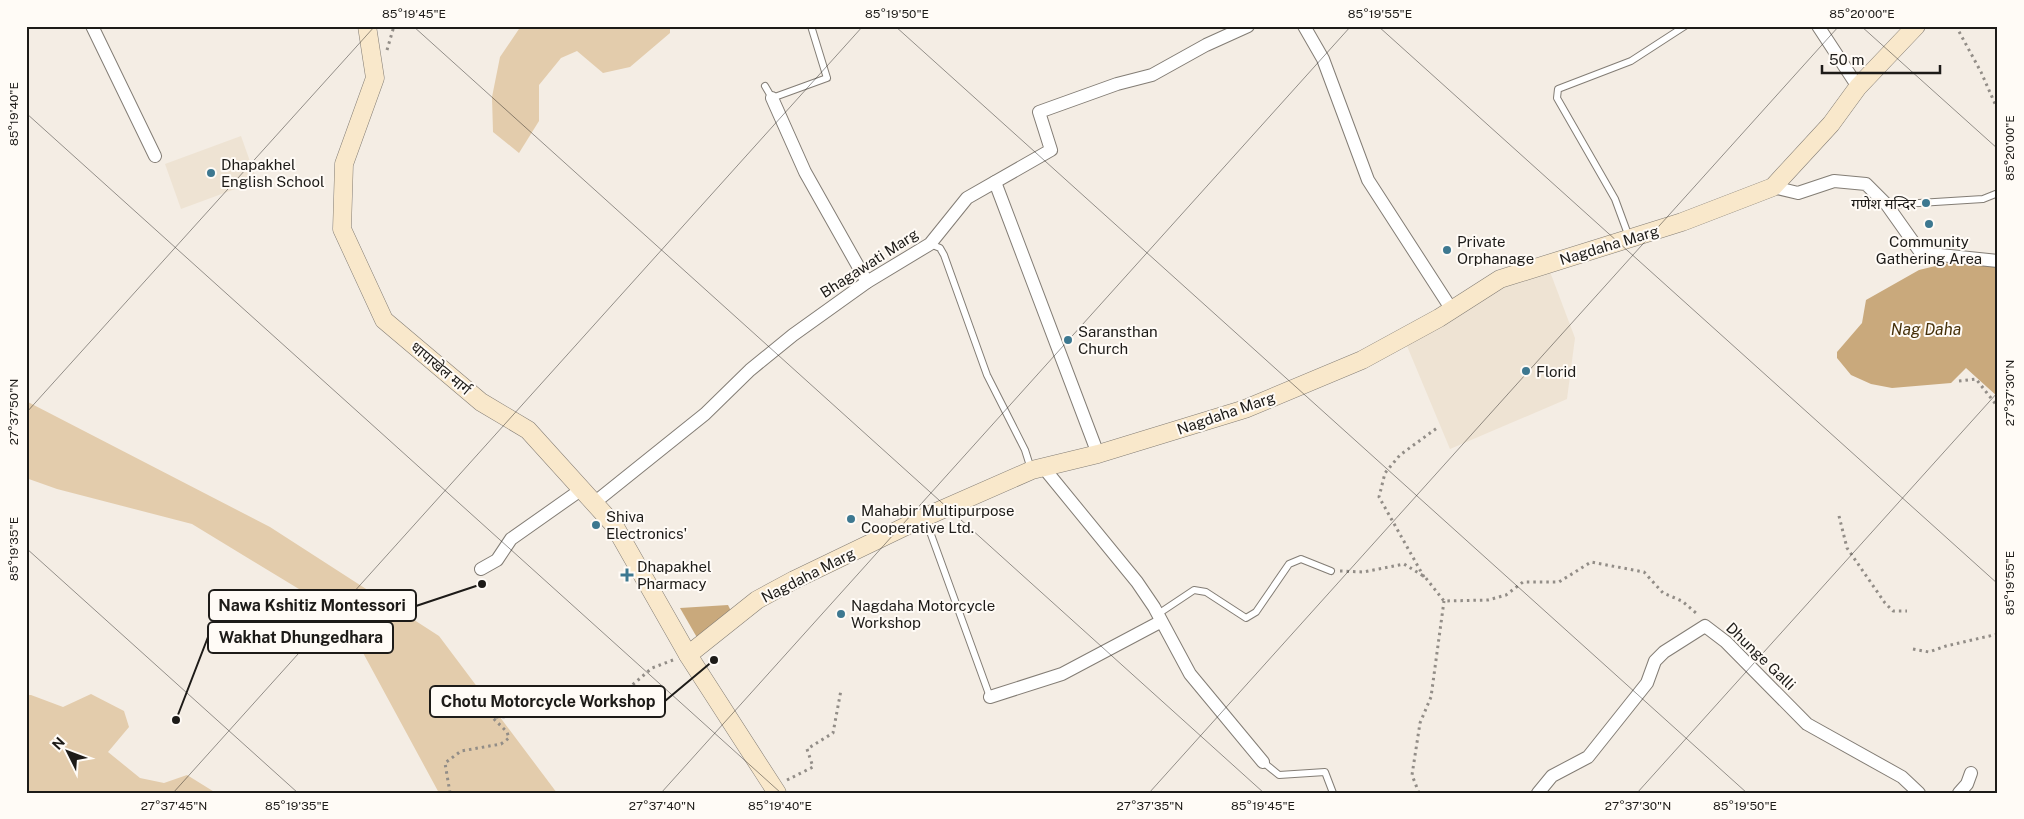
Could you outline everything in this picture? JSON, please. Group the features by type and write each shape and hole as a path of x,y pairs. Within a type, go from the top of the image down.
{"street":[{"path":"92,26 155,156"},
{"name":"धापाखेल मार्ग","path":"367,26 375,78 344,164 342,229 384,320 481,402 528,430 614,525 688,655 776,790"},
{"name":"Bhagawati Marg","path":"594,503 704,414 750,370 793,335 867,282 930,244 967,198 1051,150 1039,112 1117,84 1152,76 1206,45 1248,26"},
{"path":"1304,26 1323,59 1368,180 1452,310"},
{"path":"1818,26 1858,87"},
{"path":"1916,26 1858,87 1831,124 1774,187 1798,193 1834,181 1866,184 1887,205 1921,253 1998,261"},
{"path":"772,98 805,172 867,282"},
{"path":"996,182 1098,454"},
{"name":"Nagdaha Marg","path":"688,655 757,600 925,517 1038,469 1098,454 1246,408 1362,360 1452,310 1500,279 1682,222 1774,187"},
{"path":"1038,469 1137,582 1190,674 1263,762"},
{"path":"481,569 497,560 511,539 582,489"},
{"path":"990,697 1062,674 1159,618"},
{"name":"Dhunge Galli","path":"1538,793 1552,776 1588,757 1647,683 1655,661 1664,652 1705,626 1726,642 1807,724 1902,777 1919,793"},
{"path":"1959,793 1967,784 1971,773"}],"lane":[{"path":"765,86 772,98 827,78 811,26"},
{"path":"1629,238 1615,199 1556,98 1558,89 1630,61 1685,26"},
{"path":"1887,205 1983,200 1998,193"},
{"path":"930,244 940,248 944,255 987,375 1025,450 1038,469"},
{"path":"925,517 990,697"},
{"path":"1159,618 1194,590 1206,592 1246,618 1256,612 1289,564 1301,559 1331,571"},
{"path":"1263,762 1279,775 1325,772 1333,793"}],"path":[{"path":"1956,26 1981,72 1996,106"},
{"path":"1959,381 1976,379 1998,407"},
{"path":"1419,793 1412,775 1420,723 1431,697 1444,601 1425,577 1379,497 1385,472 1400,454 1437,428"},
{"path":"1839,516 1847,548 1885,603 1893,611 1907,611"},
{"path":"1444,601 1488,600 1506,596 1523,582 1559,582 1591,562 1644,572 1663,593 1682,601 1696,613"},
{"path":"1331,571 1363,572 1404,564 1425,577"},
{"path":"1913,649 1929,652 1946,646 1998,634"},
{"path":"450,793 445,763 461,751 501,744 509,738 507,732 493,718 551,715 584,706 630,687 652,668 688,655"},
{"path":"776,790 813,767 807,749 833,733 841,690"}],"shaded area":[{"path":"521,26 670,26 670,33 630,67 603,73 577,51 561,58 539,85 539,121 519,153 493,132 492,97 500,57"},
{"name":"Dhapakhel English School","path":"241,136 257,181 181,209 165,164"},
{"name":"Florid","path":"1549,269 1575,338 1567,399 1450,449 1407,346 1503,281"},
{"path":"26,401 270,527 439,636 557,793 439,793 355,638 322,603 192,524 57,489 26,478"},
{"path":"91,694 124,711 129,727 108,752 140,778 164,783 187,775 216,793 26,793 26,695 31,695 63,707"}],"water":[{"name":"Nag Daha","path":"1952,262 1998,267 1998,397 1966,368 1951,383 1892,388 1871,384 1851,375 1837,358 1837,352 1862,323 1866,300 1919,270"},
{"path":"728,605 732,613 699,641 680,608"}],"place":[{"name":"Dhapakhel English School","path":"211,173"},
{"name":"गणेश मन्दिर","path":"1926,203"},
{"name":"Community Gathering Area","path":"1929,224"},
{"name":"Private Orphanage","path":"1447,250"},
{"name":"Saransthan Church","path":"1068,340"},
{"name":"Florid","path":"1526,371"},
{"name":"Mahabir Multipurpose Cooperative Ltd.","path":"851,519"},
{"name":"Shiva Electronics'","path":"596,525"},
{"name":"Dhapakhel Pharmacy","path":"627,575"},
{"name":"Nawa Kshitiz Montessori","path":"482,584"},
{"name":"Nagdaha Motorcycle Workshop","path":"841,614"},
{"name":"Chotu Motorcycle Workshop","path":"714,660"},
{"name":"Wakhat Dhungedhara","path":"176,720"}]}
